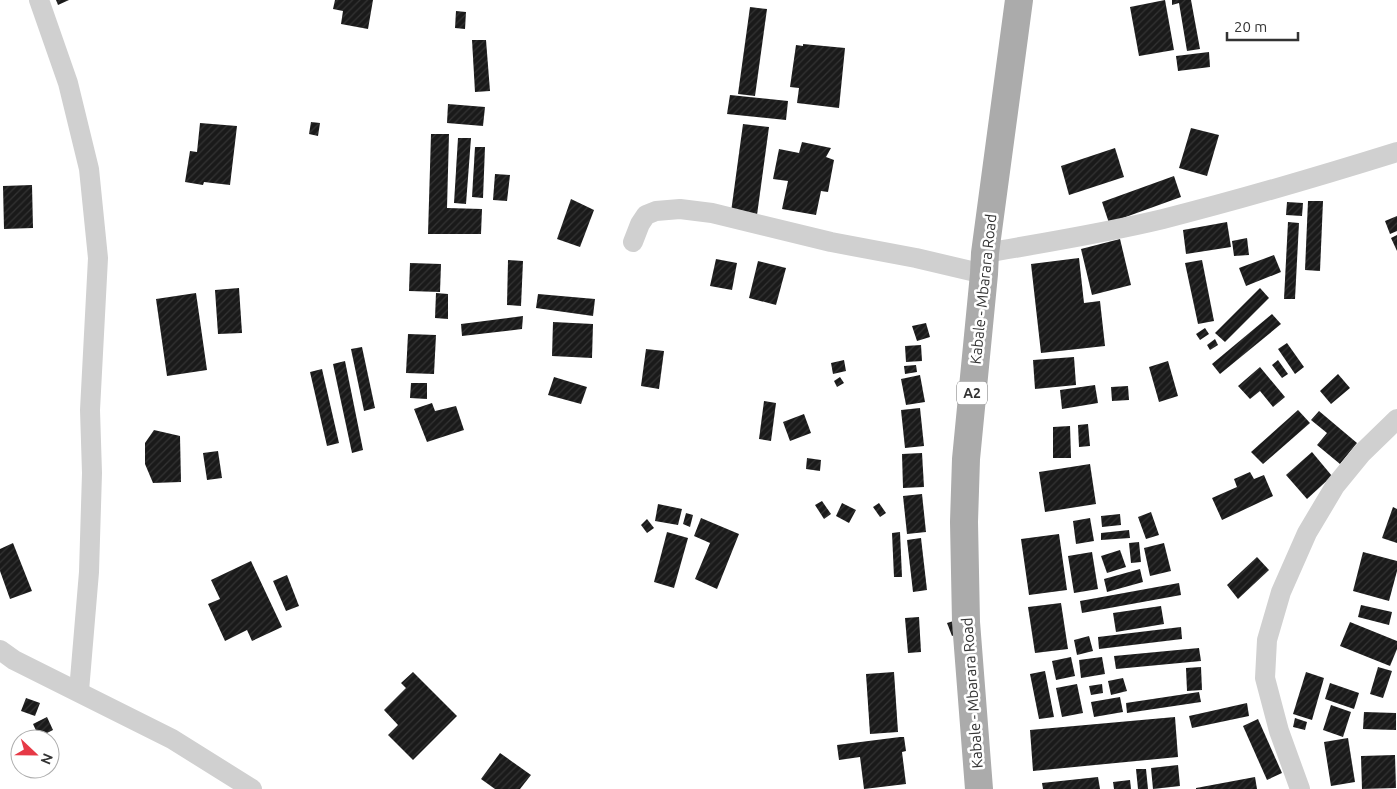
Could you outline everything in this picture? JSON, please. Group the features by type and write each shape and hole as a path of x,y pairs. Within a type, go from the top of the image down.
{"main road":[{"name":"Kabale - Mbarara Road","path":"979,789 966,622 964,522 966,459 984,264 1019,0"}],"street":[{"path":"39,0 68,83 89,169 98,258 90,410 92,473 90,572 78,692"},
{"path":"633,242 640,224 646,215 656,211 680,209 712,213 831,242 916,258 984,264 1058,241 1162,219 1397,152"},
{"path":"1300,789 1279,731 1265,678 1267,640 1281,592 1307,533 1335,486 1362,452 1397,419"},
{"path":"5,657 172,739 252,789"}],"building":[{"path":"56,0 69,0 58,5"},
{"path":"335,0 373,0 368,29 341,24 343,11 333,9"},
{"path":"1165,0 1174,50 1139,56 1130,7"},
{"path":"1172,0 1191,0 1200,49 1187,51 1179,3 1172,5"},
{"path":"750,7 767,9 755,96 738,94"},
{"path":"456,11 466,12 465,29 455,28"},
{"path":"472,40 486,40 490,91 475,92"},
{"path":"803,44 845,48 839,108 797,103 799,88 790,87 796,45 803,46"},
{"path":"1209,52 1210,67 1178,71 1176,56"},
{"path":"730,95 788,101 786,120 727,114"},
{"path":"448,104 485,107 483,126 447,123"},
{"path":"311,122 320,123 318,136 309,134"},
{"path":"200,123 237,126 230,185 204,182 203,185 185,182 190,151 197,152"},
{"path":"743,124 769,127 757,215 731,212"},
{"path":"1191,128 1219,135 1207,176 1179,168"},
{"path":"431,134 449,134 447,208 482,209 481,234 428,234"},
{"path":"458,138 471,138 466,204 454,203"},
{"path":"802,142 831,148 826,157 834,160 828,192 821,191 816,215 782,209 788,181 773,179 779,149 799,153"},
{"path":"475,147 485,147 483,198 472,197"},
{"path":"1115,148 1124,177 1069,195 1061,166"},
{"path":"495,174 510,175 507,201 493,200"},
{"path":"1174,176 1181,197 1109,223 1102,202"},
{"path":"32,185 33,228 4,229 3,186"},
{"path":"571,199 594,210 580,247 557,239"},
{"path":"1308,201 1323,201 1320,271 1305,270"},
{"path":"1287,202 1303,203 1302,216 1286,215"},
{"path":"1397,216 1397,231 1390,234 1385,221"},
{"path":"1227,222 1231,247 1186,254 1183,230"},
{"path":"1288,222 1299,223 1295,299 1284,299"},
{"path":"1397,235 1397,251 1391,238"},
{"path":"1247,238 1249,255 1234,256 1232,241"},
{"path":"1120,239 1131,285 1092,295 1081,249"},
{"path":"1274,255 1281,272 1246,286 1239,268"},
{"path":"1079,258 1084,303 1100,301 1105,346 1041,353 1031,264"},
{"path":"716,259 737,263 732,290 710,286"},
{"path":"508,260 523,261 521,306 507,305"},
{"path":"1202,260 1214,321 1198,324 1185,263"},
{"path":"758,261 786,268 776,305 749,298"},
{"path":"410,263 441,264 440,292 409,291"},
{"path":"239,288 242,333 218,334 215,290"},
{"path":"1260,288 1269,298 1225,342 1215,333"},
{"path":"196,293 207,370 167,376 156,299"},
{"path":"436,293 448,294 448,319 435,318"},
{"path":"538,294 595,299 593,316 536,308"},
{"path":"1272,314 1281,324 1220,374 1212,364"},
{"path":"523,316 522,329 462,336 461,324"},
{"path":"553,322 593,324 592,358 552,356"},
{"path":"926,323 930,337 917,341 912,326"},
{"path":"1205,328 1209,334 1200,340 1196,334"},
{"path":"408,334 436,335 434,374 406,373"},
{"path":"1215,339 1218,345 1210,350 1207,345"},
{"path":"1287,343 1304,367 1295,374 1278,349"},
{"path":"921,345 922,361 906,362 905,346"},
{"path":"362,347 375,408 364,411 351,349"},
{"path":"646,349 664,351 659,389 641,386"},
{"path":"1074,357 1076,385 1035,389 1033,360"},
{"path":"844,360 846,371 833,374 831,363"},
{"path":"1278,360 1288,374 1282,378 1272,365"},
{"path":"345,361 363,450 352,453 333,364"},
{"path":"1168,361 1178,396 1159,402 1149,367"},
{"path":"916,365 917,372 905,374 904,366"},
{"path":"1260,367 1285,397 1273,407 1260,391 1250,399 1238,386"},
{"path":"322,369 339,443 327,446 310,372"},
{"path":"1338,374 1350,388 1331,404 1320,391"},
{"path":"920,375 925,402 906,405 901,379"},
{"path":"554,377 587,387 581,404 548,395"},
{"path":"840,377 844,383 837,387 834,381"},
{"path":"411,383 427,383 427,399 410,398"},
{"path":"1095,385 1098,403 1062,409 1060,390"},
{"path":"1128,386 1129,400 1112,401 1111,387"},
{"path":"764,401 776,403 771,441 759,439"},
{"path":"432,403 435,411 456,406 464,430 427,442 414,409"},
{"path":"920,408 924,446 905,448 901,410"},
{"path":"1298,410 1310,423 1263,464 1251,452"},
{"path":"1319,411 1357,443 1340,464 1317,445 1327,433 1311,420"},
{"path":"804,414 811,433 790,441 783,422"},
{"path":"1088,424 1090,446 1079,447 1078,425"},
{"path":"1070,426 1071,458 1053,458 1053,427"},
{"path":"154,430 180,436 181,482 153,483 145,464 145,443"},
{"path":"218,451 222,478 207,480 203,453"},
{"path":"1312,452 1332,476 1307,499 1286,475"},
{"path":"922,453 924,487 903,488 902,454"},
{"path":"807,458 821,460 820,471 806,469"},
{"path":"1090,464 1096,504 1045,512 1039,472"},
{"path":"1250,472 1254,479 1264,475 1273,496 1222,520 1212,498 1237,487 1234,479"},
{"path":"922,494 926,532 907,534 903,496"},
{"path":"822,501 831,514 824,519 815,505"},
{"path":"842,503 856,510 849,523 836,516"},
{"path":"879,503 886,513 880,517 873,507"},
{"path":"658,504 682,509 678,525 655,521"},
{"path":"1393,507 1397,509 1397,543 1382,538"},
{"path":"1151,512 1159,535 1146,539 1138,517"},
{"path":"686,513 693,515 690,527 683,524"},
{"path":"1120,514 1121,525 1102,527 1101,516"},
{"path":"701,518 739,534 717,589 695,579 710,543 694,536"},
{"path":"1090,518 1094,541 1076,544 1073,521"},
{"path":"647,519 654,528 647,533 641,525"},
{"path":"1129,530 1130,538 1101,540 1101,533"},
{"path":"667,532 688,538 674,588 654,582"},
{"path":"900,532 902,577 894,577 892,533"},
{"path":"1059,534 1067,590 1029,595 1021,539"},
{"path":"921,538 927,590 913,592 907,540"},
{"path":"1139,542 1141,562 1131,563 1129,543"},
{"path":"13,543 32,591 10,599 0,571 0,549"},
{"path":"1164,543 1171,571 1150,576 1144,548"},
{"path":"1120,550 1126,567 1107,573 1101,556"},
{"path":"1092,552 1098,589 1074,593 1068,556"},
{"path":"1363,552 1397,561 1397,571 1389,601 1353,591"},
{"path":"1257,557 1269,570 1238,599 1227,585"},
{"path":"251,561 282,627 252,641 247,630 225,641 208,604 220,599 211,580"},
{"path":"1140,569 1143,582 1107,592 1104,579"},
{"path":"287,575 299,606 286,611 273,581"},
{"path":"1179,583 1181,595 1082,613 1080,601"},
{"path":"1061,603 1068,649 1035,653 1028,607"},
{"path":"1361,605 1392,612 1389,625 1358,617"},
{"path":"1161,606 1164,624 1116,632 1113,613"},
{"path":"919,617 921,652 908,653 905,618"},
{"path":"957,620 961,632 952,636 947,623"},
{"path":"1350,622 1397,641 1397,649 1390,666 1340,646"},
{"path":"1181,627 1182,639 1099,649 1098,637"},
{"path":"1089,636 1093,651 1077,655 1074,640"},
{"path":"1199,648 1201,661 1116,669 1114,656"},
{"path":"1071,657 1075,676 1056,680 1052,661"},
{"path":"1102,657 1105,674 1081,678 1079,660"},
{"path":"1201,667 1202,690 1187,691 1186,668"},
{"path":"1378,667 1392,671 1383,698 1370,694"},
{"path":"1045,671 1054,717 1039,719 1030,674"},
{"path":"413,672 457,716 413,760 388,735 398,725 384,710 406,688 401,683"},
{"path":"894,672 898,732 870,734 866,674"},
{"path":"1306,672 1324,678 1312,720 1293,714"},
{"path":"1123,678 1127,691 1111,695 1108,681"},
{"path":"1330,683 1359,693 1354,709 1325,699"},
{"path":"1077,684 1083,713 1062,717 1056,688"},
{"path":"1102,684 1103,693 1091,695 1089,686"},
{"path":"1199,692 1201,702 1127,713 1126,703"},
{"path":"1120,697 1123,712 1094,717 1091,702"},
{"path":"26,698 40,703 35,716 21,711"},
{"path":"1247,703 1249,716 1192,728 1189,716"},
{"path":"1331,705 1351,712 1343,737 1323,730"},
{"path":"1364,712 1396,713 1396,730 1363,729"},
{"path":"47,717 53,729 35,729 33,724"},
{"path":"1175,717 1178,757 1033,771 1030,730"},
{"path":"1295,718 1307,722 1305,730 1293,727"},
{"path":"1258,719 1282,773 1267,780 1243,726"},
{"path":"904,737 906,751 902,752 906,784 864,789 860,757 839,760 837,745"},
{"path":"1348,738 1355,782 1331,786 1324,742"},
{"path":"500,753 531,775 520,789 495,789 481,779"},
{"path":"1395,755 1396,788 1362,789 1361,756"},
{"path":"1178,765 1180,786 1153,789 1151,768"},
{"path":"1136,769 1146,769 1148,789 1138,789"},
{"path":"1098,777 1100,789 1043,789 1042,783"},
{"path":"1255,777 1257,789 1196,789 1196,788"},
{"path":"1130,780 1131,789 1114,789 1113,782"}]}
